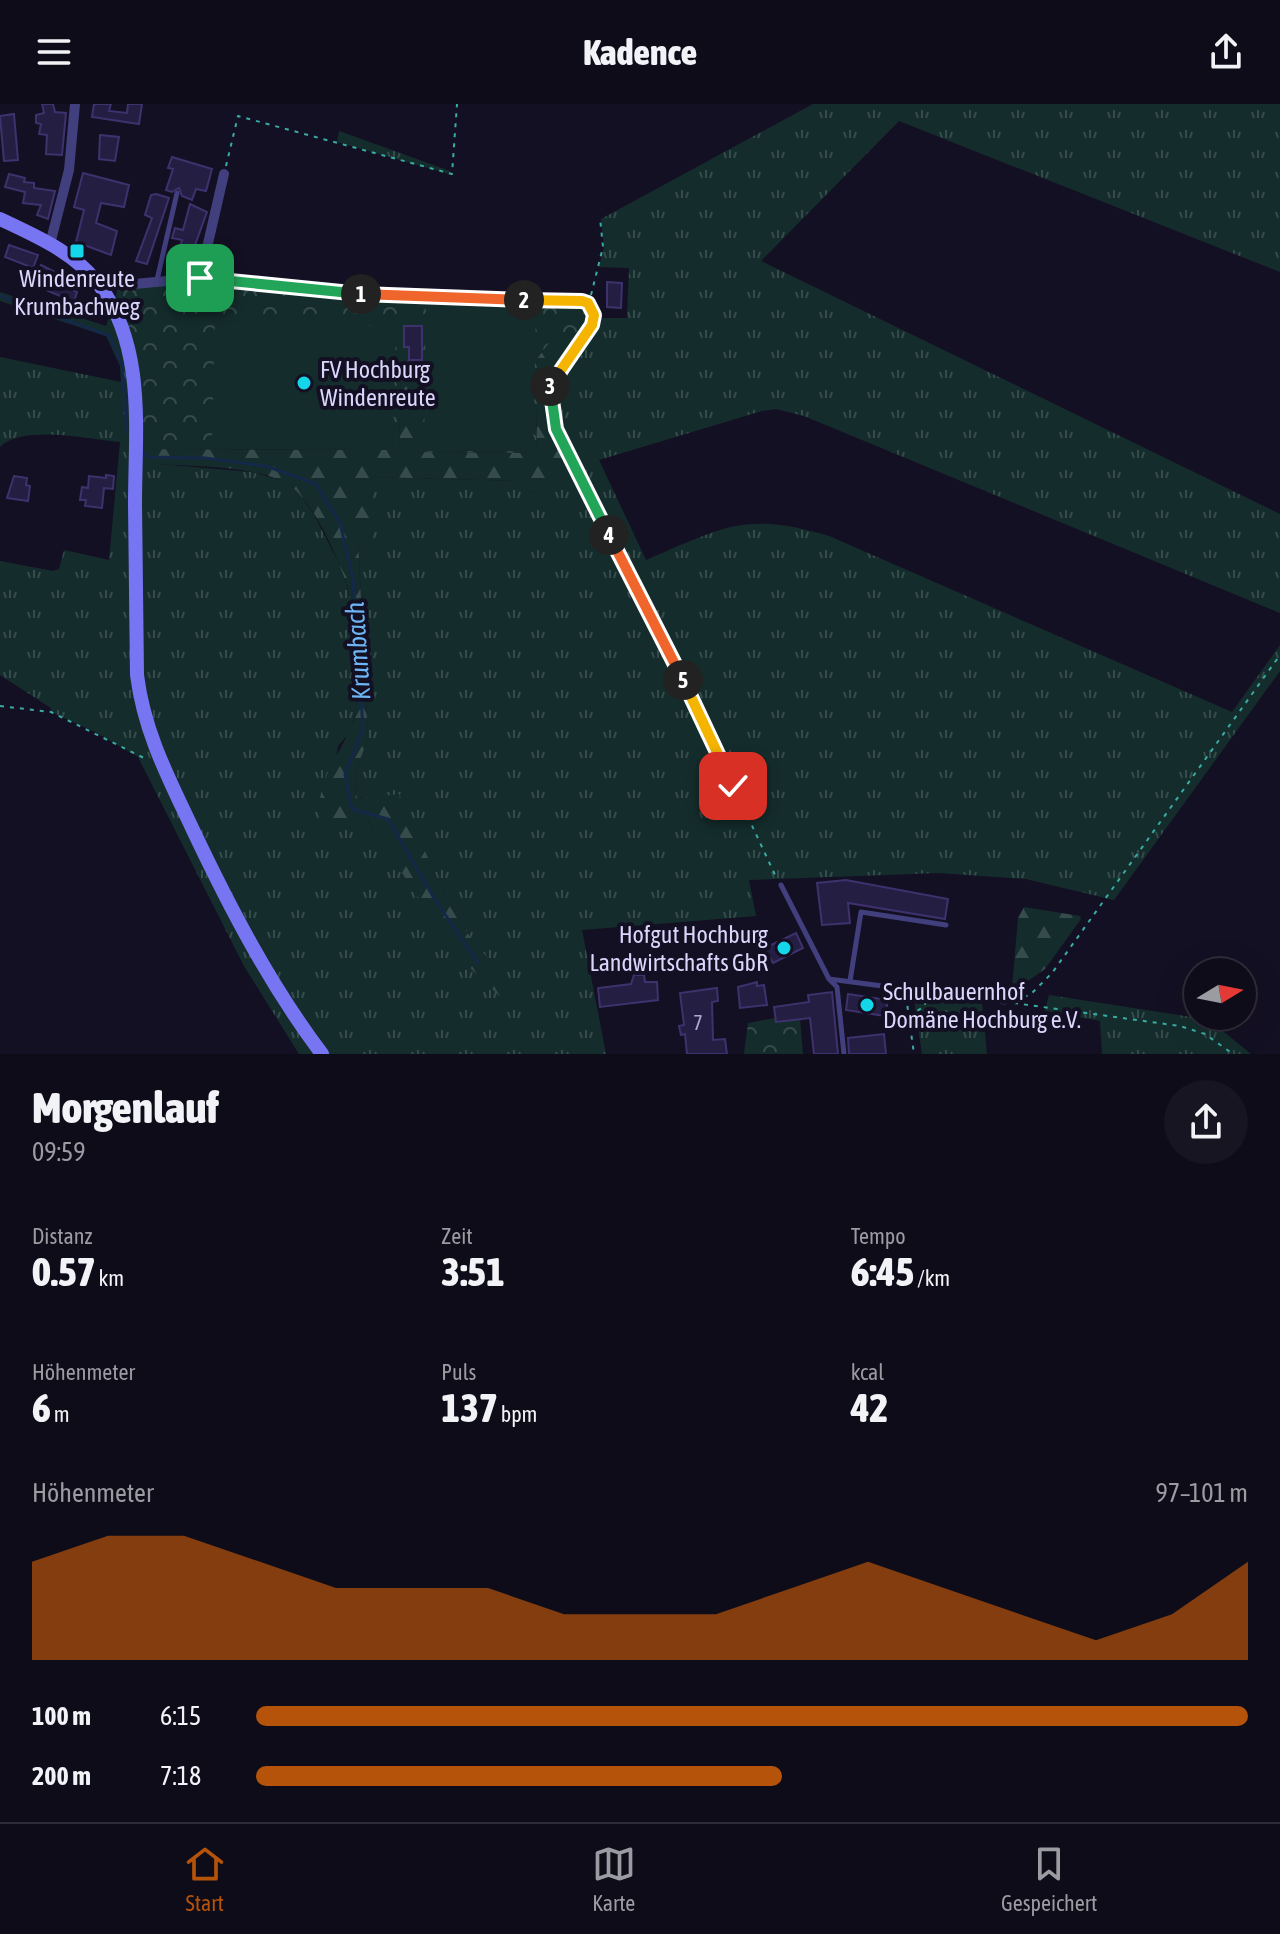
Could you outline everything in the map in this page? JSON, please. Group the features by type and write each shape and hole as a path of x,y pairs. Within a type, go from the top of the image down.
{"street":[{"path":"50,244 69,170 75,104"},
{"path":"200,278 224,174"},
{"path":"0,219 50,244 82,267 101,287 119,319 131,359 135,421 137,675 144,716 157,755 223,892 280,992 322,1054"},
{"path":"101,287 200,278 400,298 582,301"}],"lane":[{"path":"156,281 177,193"},
{"path":"781,885 829,979 837,987 844,1054"},
{"path":"850,981 861,912 946,925"},
{"path":"829,979 1005,1002"}],"path":[{"path":"224,174 238,116 452,174 457,104"},
{"path":"600,218 603,247 588,303 594,315 592,325 549,387 556,429 698,710 781,885"},
{"path":"1005,1002 1030,995 1052,973 1280,655"},
{"path":"0,706 51,712 95,732 141,759 157,755"},
{"path":"905,988 914,1054"},
{"path":"909,1016 925,1006 926,991"},
{"path":"1005,1002 1180,1026 1205,1034 1233,1054"}],"green space":[{"path":"813,104 1280,104 1280,272 899,121 761,261 1280,514 1280,613 804,416 776,409 599,460 646,560 735,526 754,524 800,528 829,536 1232,712 1280,645 1280,671 1114,900 1026,879 939,873 749,880 756,916 582,930 606,1054 299,1054 244,966 138,757 95,732 51,712 51,708 0,675 0,561 53,571 59,569 64,550 109,560 120,442 39,435 10,440 0,447 0,357 121,382 120,366 106,336 0,301 0,292 106,326 115,298 143,449 158,464 252,472 286,482 299,493 341,567 351,601 357,709 349,733 338,746 324,830 366,818 463,961 522,998 472,940 450,906 399,795 357,799 356,770 368,739 358,538 371,538 372,477 519,481 531,493 573,471 553,431 546,400 548,385 595,318 627,318 629,268 599,267 604,247 601,219"},
{"path":"339,131 450,171 449,174 337,142"},
{"path":"196,281 400,294 583,299 591,304 595,322 575,352 556,341 549,343 538,357 536,453 419,452 420,379 401,379 399,450 143,449 115,298 119,287"},
{"path":"426,306 536,308 533,451 424,449"},
{"name":"FV Hochburg Windenreute","path":"215,321 396,326 393,446 212,441"},
{"path":"557,340 571,350 551,383 548,410 556,437 573,471 531,493 519,481 372,477 372,538 358,538 368,739 356,770 357,799 399,794 450,906 472,940 523,998 510,1006 463,961 443,936 367,819 324,831 320,798 330,768 351,726 357,703 351,602 335,554 316,517 295,489 270,476 238,470 158,464 143,449 399,450 401,379 420,379 420,452 536,453 538,357 549,343"},
{"path":"1024,907 1080,916 1081,919 1045,969 1015,990 1012,988 1018,918"},
{"path":"921,993 982,1003 987,1054 922,1054 914,999"},
{"path":"1049,995 1184,1016 1184,1030 1222,1030 1251,1054 1102,1054 1100,1021 1045,1011"},
{"path":"775,1018 778,1022 800,1019 803,1054 744,1054 748,1023"}],"building":[{"path":"42,104 53,104 55,112 66,113 62,155 46,154 47,135 39,134 41,124 36,123 36,115 44,113"},
{"path":"94,104 111,104 109,111 127,113 128,104 142,104 139,124 92,117"},
{"path":"14,114 18,160 4,161 0,116"},
{"path":"100,135 119,137 115,161 99,159"},
{"path":"172,157 212,169 206,191 196,189 192,200 182,196 179,188 172,192 166,190 173,169 168,168"},
{"path":"83,173 129,185 124,207 101,203 96,223 117,231 111,255 76,242 84,210 74,207"},
{"path":"9,174 25,178 24,182 34,183 34,188 55,191 48,219 37,215 41,205 23,203 25,192 5,187"},
{"path":"151,195 169,198 147,264 136,261 152,218 145,215"},
{"path":"190,204 207,212 194,248 198,250 193,268 188,269 175,265 182,240 172,238 175,228 183,230"},
{"path":"9,245 38,255 33,268 5,257"},
{"path":"41,265 73,281 70,289 77,292 74,302 46,290 49,281 37,276"},
{"path":"607,282 622,283 621,308 607,307"},
{"path":"404,326 422,326 422,360 409,360 409,347 404,347"},
{"path":"106,475 114,476 113,489 104,488 102,508 85,506 86,500 80,500 82,487 88,488 89,476 106,478"},
{"path":"14,476 27,478 26,485 30,486 28,501 7,498"},
{"path":"846,880 948,899 945,919 848,903 850,923 822,925 817,883"},
{"name":"Hofgut Hochburg Landwirtschafts GbR","path":"796,933 803,948 773,963 765,948"},
{"path":"634,975 644,975 645,982 657,982 658,1000 600,1007 598,988 631,984"},
{"path":"757,982 757,986 764,985 767,1005 740,1008 738,987"},
{"path":"717,988 718,1001 712,1002 713,1040 725,1039 727,1054 687,1054 685,1034 681,1035 679,1026 684,1025 680,993"},
{"path":"832,992 838,1054 814,1054 810,1018 776,1022 774,1007 809,1002 808,995"},
{"name":"Schulbauernhof Domäne Hochburg e.V.","path":"848,994 888,1000 885,1016 846,1010"},
{"path":"884,1034 886,1054 849,1054 848,1038"}],"waterway":[{"name":"Krumbach","path":"0,296 110,336 122,366 127,432"},
{"name":"Krumbach","path":"143,452 148,457 205,458 266,466 316,484 340,523 353,579 363,729 345,774 352,809 388,819 434,898 478,963"}],"place":[{"name":"Windenreute Krumbachweg","path":"77,251"},
{"name":"FV Hochburg Windenreute","path":"304,383"},
{"name":"Hofgut Hochburg Landwirtschafts GbR","path":"784,948"},
{"name":"Schulbauernhof Domäne Hochburg e.V.","path":"867,1005"}],"route":[{"path":"200,278 400,298 588,303 594,315 592,325 549,387 556,429 698,710 733,786"}]}
